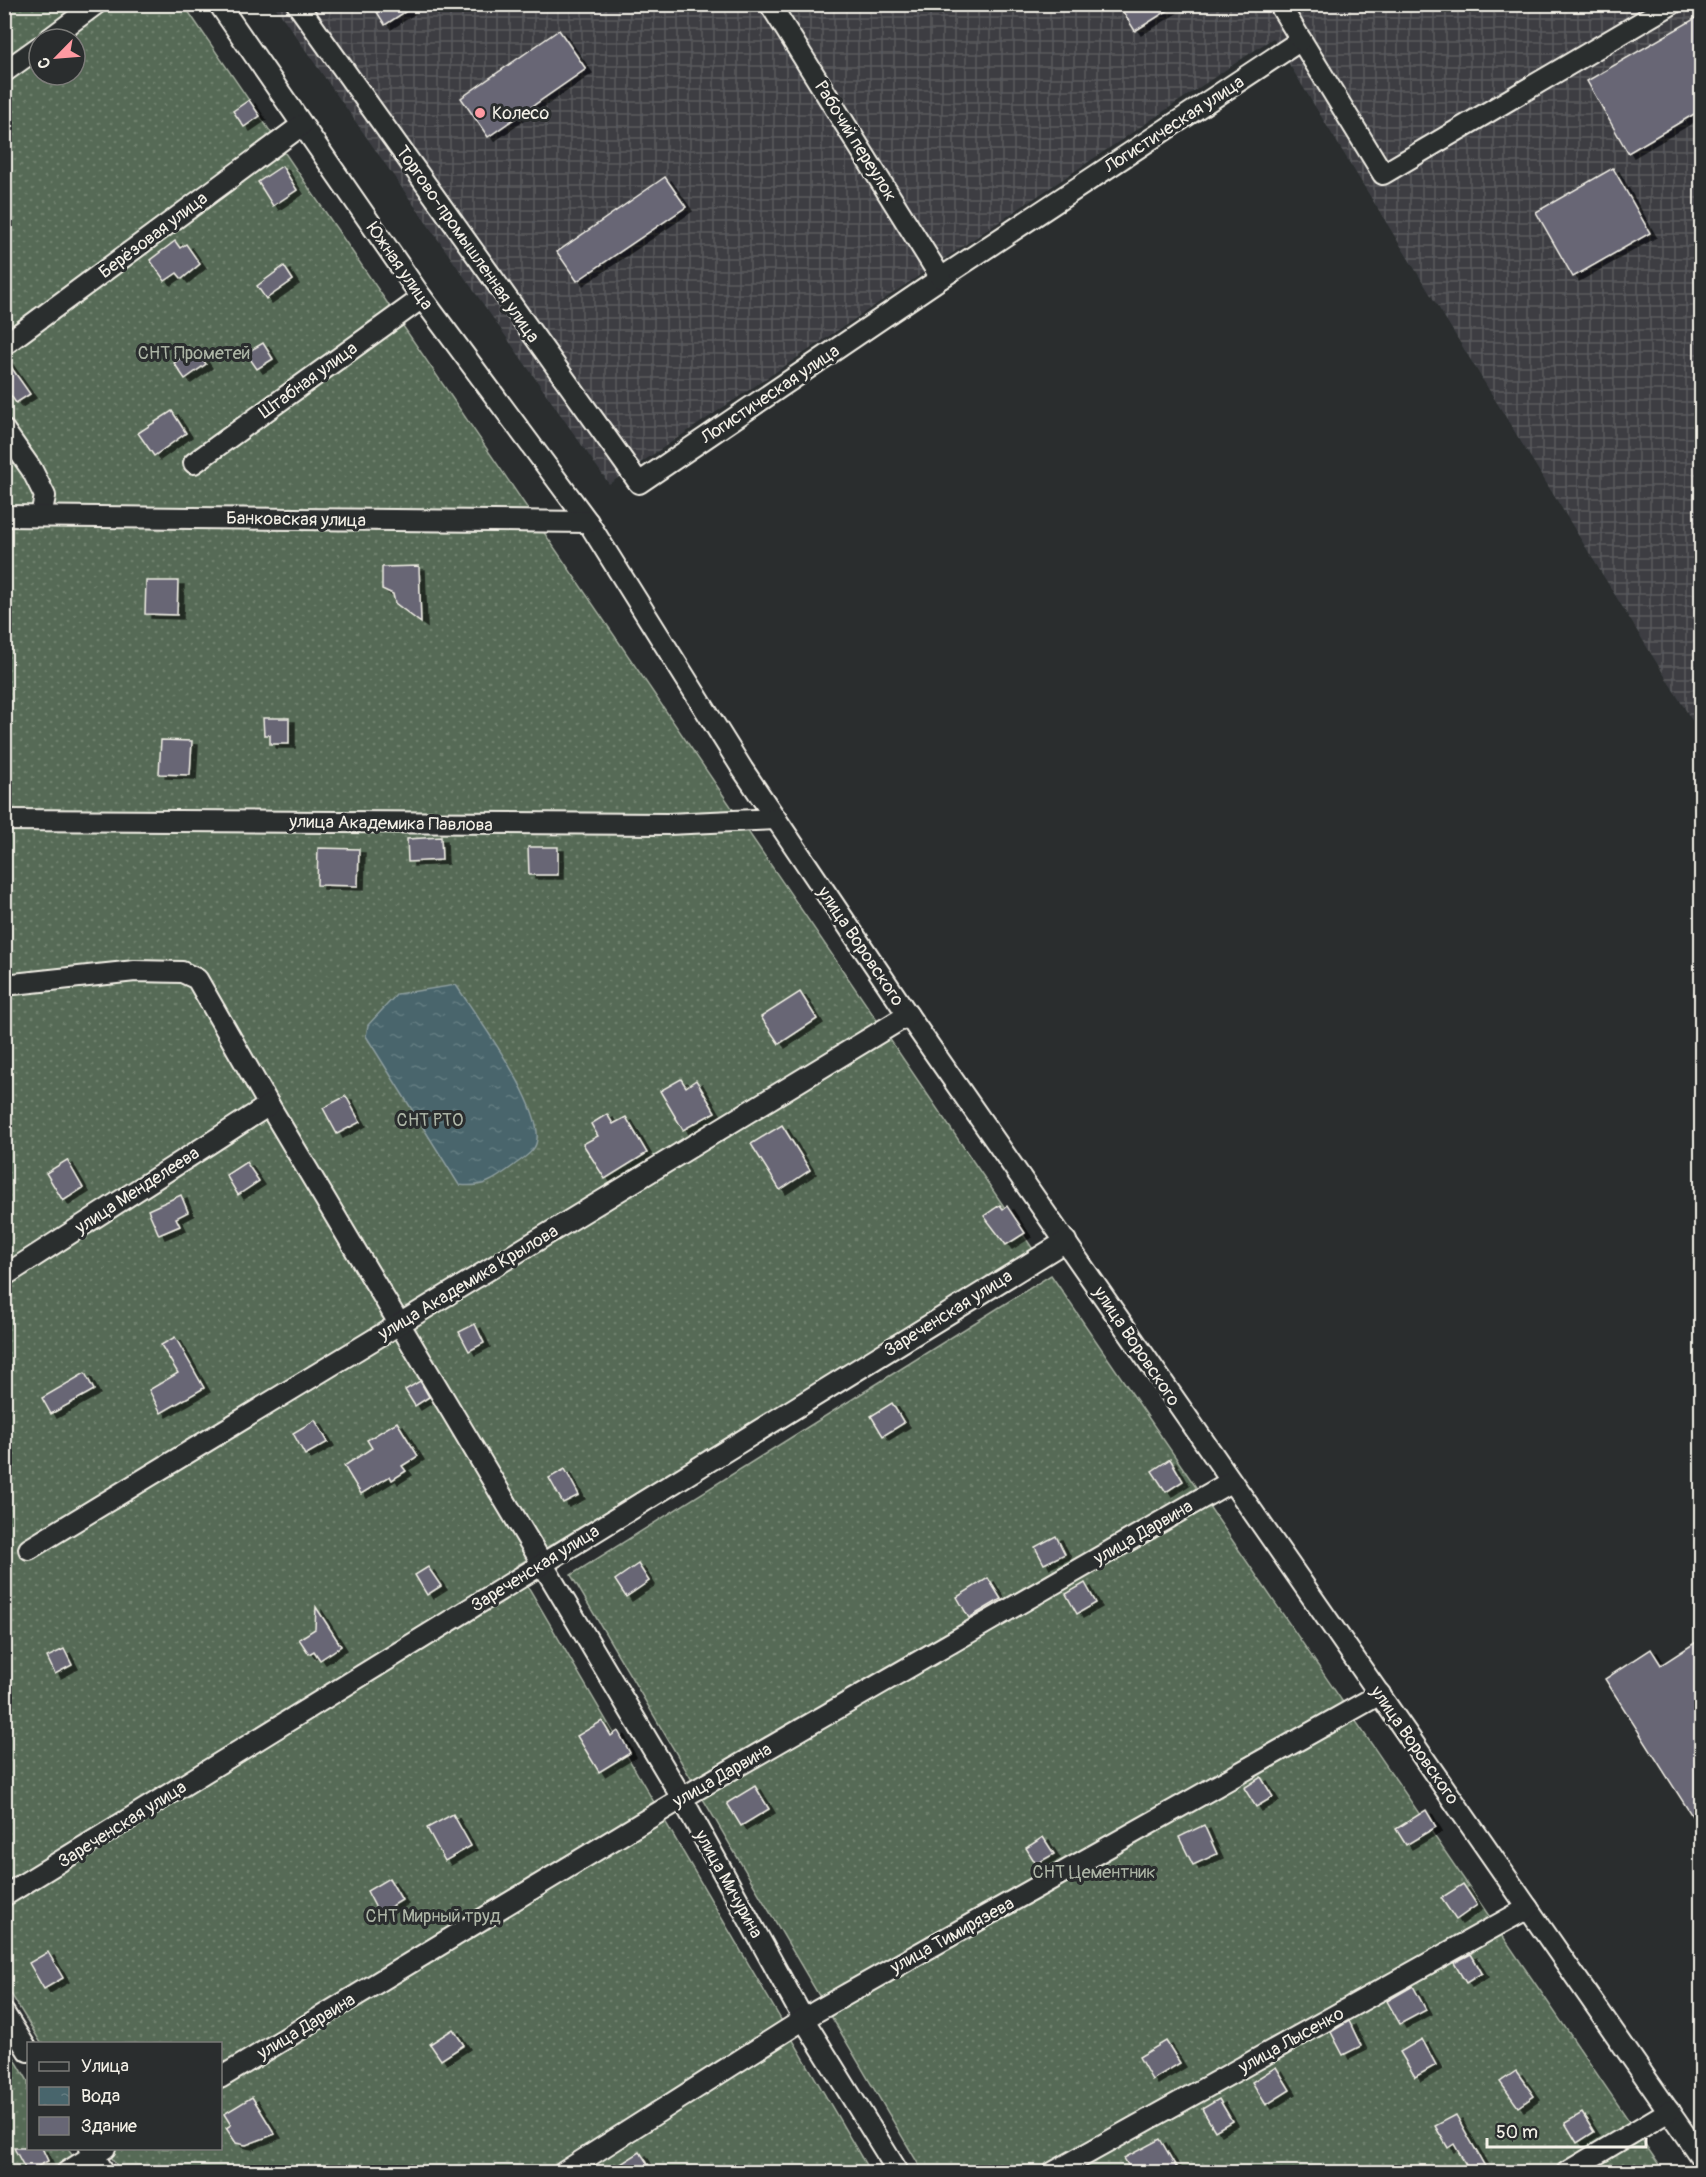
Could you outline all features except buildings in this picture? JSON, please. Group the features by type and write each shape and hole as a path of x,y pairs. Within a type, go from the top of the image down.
{"street":[{"path":"65,27 96,4"},
{"name":"Южная улица","path":"219,4 422,298 588,522"},
{"name":"Торгово-промышленная улица","path":"297,4 639,483"},
{"name":"Рабочий переулок","path":"770,4 941,278"},
{"path":"1279,4 1383,174 1672,4"},
{"name":"Логистическая улица","path":"639,483 941,278 1301,40"},
{"path":"4,72 27,55"},
{"name":"Берёзовая улица","path":"4,345 302,125"},
{"name":"Штабная улица","path":"194,463 422,298"},
{"path":"4,430 32,470 45,496 41,516"},
{"name":"Банковская улица","path":"4,516 588,522"},
{"name":"улица Воровского","path":"588,522 777,819 908,1015 1701,2159"},
{"name":"улица Академика Павлова","path":"4,820 668,824 777,819"},
{"name":"улица Мичурина","path":"4,985 86,977 108,972 182,972 197,979 269,1105 682,1798 804,2020 898,2172"},
{"name":"улица Академика Крылова","path":"29,1549 908,1015"},
{"name":"улица Менделеева","path":"4,1276 269,1105"},
{"name":"Зареченская улица","path":"4,1896 1066,1241"},
{"name":"улица Дарвина","path":"222,2077 682,1798 1230,1482"},
{"name":"улица Тимирязева","path":"564,2172 804,2020 1380,1694"},
{"name":"улица Лысенко","path":"1054,2172 1528,1908"},
{"path":"4,2013 27,2049"},
{"path":"1567,2172 1669,2111"},
{"path":"67,2172 96,2151 104,2172"}],"shaded area":[{"path":"274,5 1701,5 1701,735 1273,38 609,484"}],"green space":[{"name":"СНТ РТО","path":"5,5 184,5 1035,1252 516,1566 870,2172 121,2172 107,2150 222,2150 222,2042 40,2042 5,1984"},
{"name":"СНТ Цементник","path":"1051,1275 1664,2172 923,2172 571,1575"},
{"path":"4,2041 27,2079 27,2150 69,2150 83,2172 5,2172"}],"water":[{"path":"456,985 494,1041 523,1091 533,1114 537,1134 534,1148 527,1155 493,1179 475,1185 459,1185 366,1036 368,1025 397,994"}],"place":[{"name":"Колесо","path":"480,113"}],"park label":[{"name":"СНТ Прометей","path":"194,353"},
{"name":"СНТ Мирный труд","path":"433,1916"}]}
